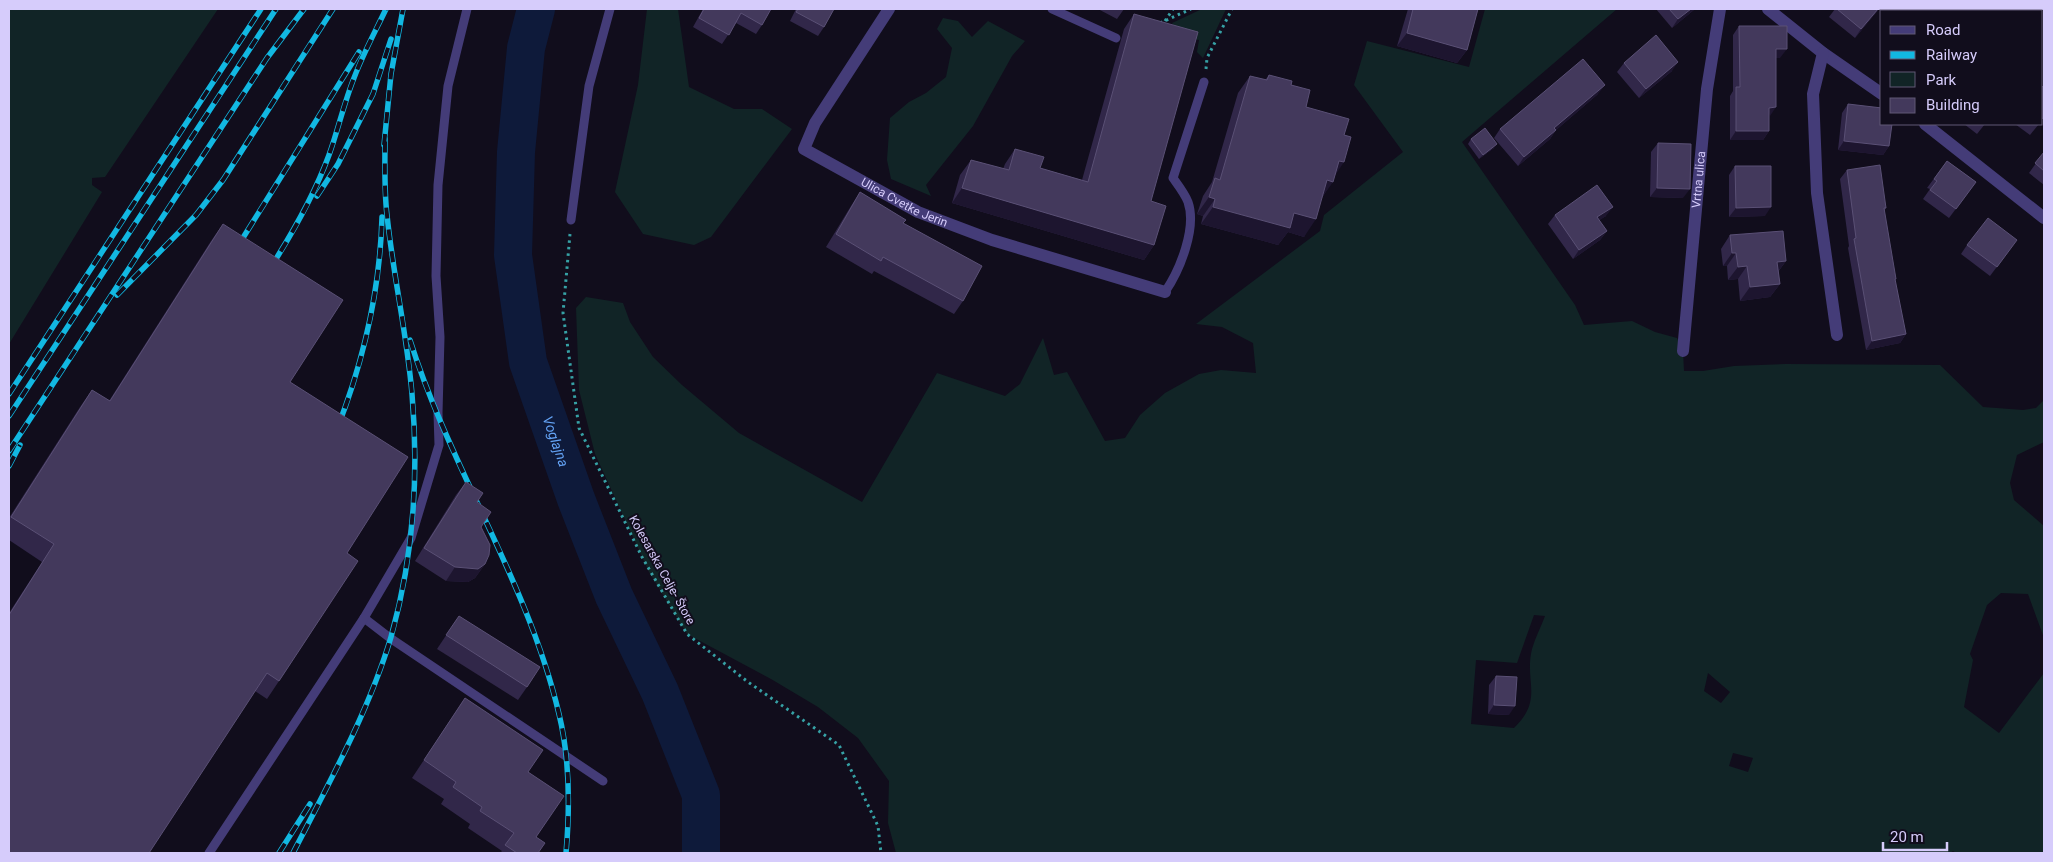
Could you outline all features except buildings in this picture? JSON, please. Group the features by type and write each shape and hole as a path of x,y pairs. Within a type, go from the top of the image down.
{"street":[{"name":"Ulica Cvetke Jerin","path":"889,9 816,123 804,149 918,212 992,240 1165,292"},
{"name":"Vrtna ulica","path":"1683,351 1707,89 1720,9"},
{"path":"1768,9 1823,53 1880,93"},
{"path":"1823,53 1813,94 1817,193 1838,335"},
{"path":"1926,125 2044,218"}],"lane":[{"path":"209,853 364,618 410,538 439,445 440,337 436,276 438,184 448,86 466,9"},
{"path":"571,220 589,86 610,9"},
{"path":"1052,9 1116,38"},
{"path":"1165,292 1176,276 1191,221 1188,201 1173,178 1204,82"},
{"path":"364,618 390,638 603,781"}],"path":[{"path":"1164,21 1173,9"},
{"path":"1157,25 1191,9"},
{"path":"1204,82 1207,58 1232,9"},
{"name":"Kolesarska Celje- Štore","path":"571,220 563,314 578,428 633,540 687,634 748,682 839,745 878,826 881,853"}],"green space":[{"path":"9,9 218,9 105,177 92,178 92,185 102,192 9,344"},
{"path":"647,9 678,9 689,87 734,109 762,109 792,129 711,237 694,245 643,234 615,192 638,85"},
{"path":"1202,9 1226,9 1203,58 1197,52 1199,40 1182,37 1172,23"},
{"path":"1485,9 1617,9 1462,142 1575,305 1584,325 1632,321 1655,332 1677,338 1683,351 1684,371 1703,371 1734,366 1786,364 1940,365 1983,407 2023,410 2036,408 2044,400 2044,442 2017,455 2010,483 2014,500 2044,526 2044,638 2028,594 2001,593 1987,605 1970,654 1973,660 1964,707 1999,733 2044,673 2044,853 1956,853 1953,851 1950,853 896,853 888,823 889,781 858,738 818,707 771,679 687,634 649,572 595,454 579,390 576,308 586,297 623,303 630,322 653,357 682,385 739,433 862,502 937,373 1005,396 1020,384 1043,338 1054,375 1067,372 1105,441 1125,438 1140,415 1165,393 1199,374 1221,370 1256,373 1253,343 1222,327 1196,324 1320,231 1324,215 1403,152 1354,85 1367,41 1469,67","holes":["1534,615 1545,616 1532,649 1530,661 1531,699 1523,718 1514,728 1471,724 1476,660 1517,663","1708,673 1730,692 1721,703 1704,691","1733,753 1753,758 1748,772 1729,766"]},
{"path":"943,18 958,21 972,37 988,21 1025,41 1012,56 973,126 926,185 931,196 891,179 887,160 890,118 909,102 926,93 946,77 952,48 937,29"}],"waterway":[{"name":"Voglajna","path":"536,9 526,48 516,152 513,255 528,362 576,499 614,596 660,692 701,795 701,853"}],"railway":[{"path":"9,394 261,9"},
{"path":"9,416 276,9"},
{"path":"9,451 267,58 304,9"},
{"path":"117,295 196,215 223,180 333,9"},
{"path":"269,270 294,229 317,185 329,155 347,97 365,52 386,9"},
{"path":"384,145 391,74 403,9"},
{"path":"317,196 338,164 373,94 391,39"},
{"path":"236,249 359,52"},
{"path":"293,853 360,720 382,665 399,607 409,547 414,486 414,424 410,372 387,215 385,139"},
{"path":"337,429 363,351 369,324 378,271 382,217"},
{"path":"410,340 446,434 509,571 545,665 559,714 565,748 568,801 566,853"},
{"path":"9,466 20,445"},
{"path":"279,853 310,804"}]}
